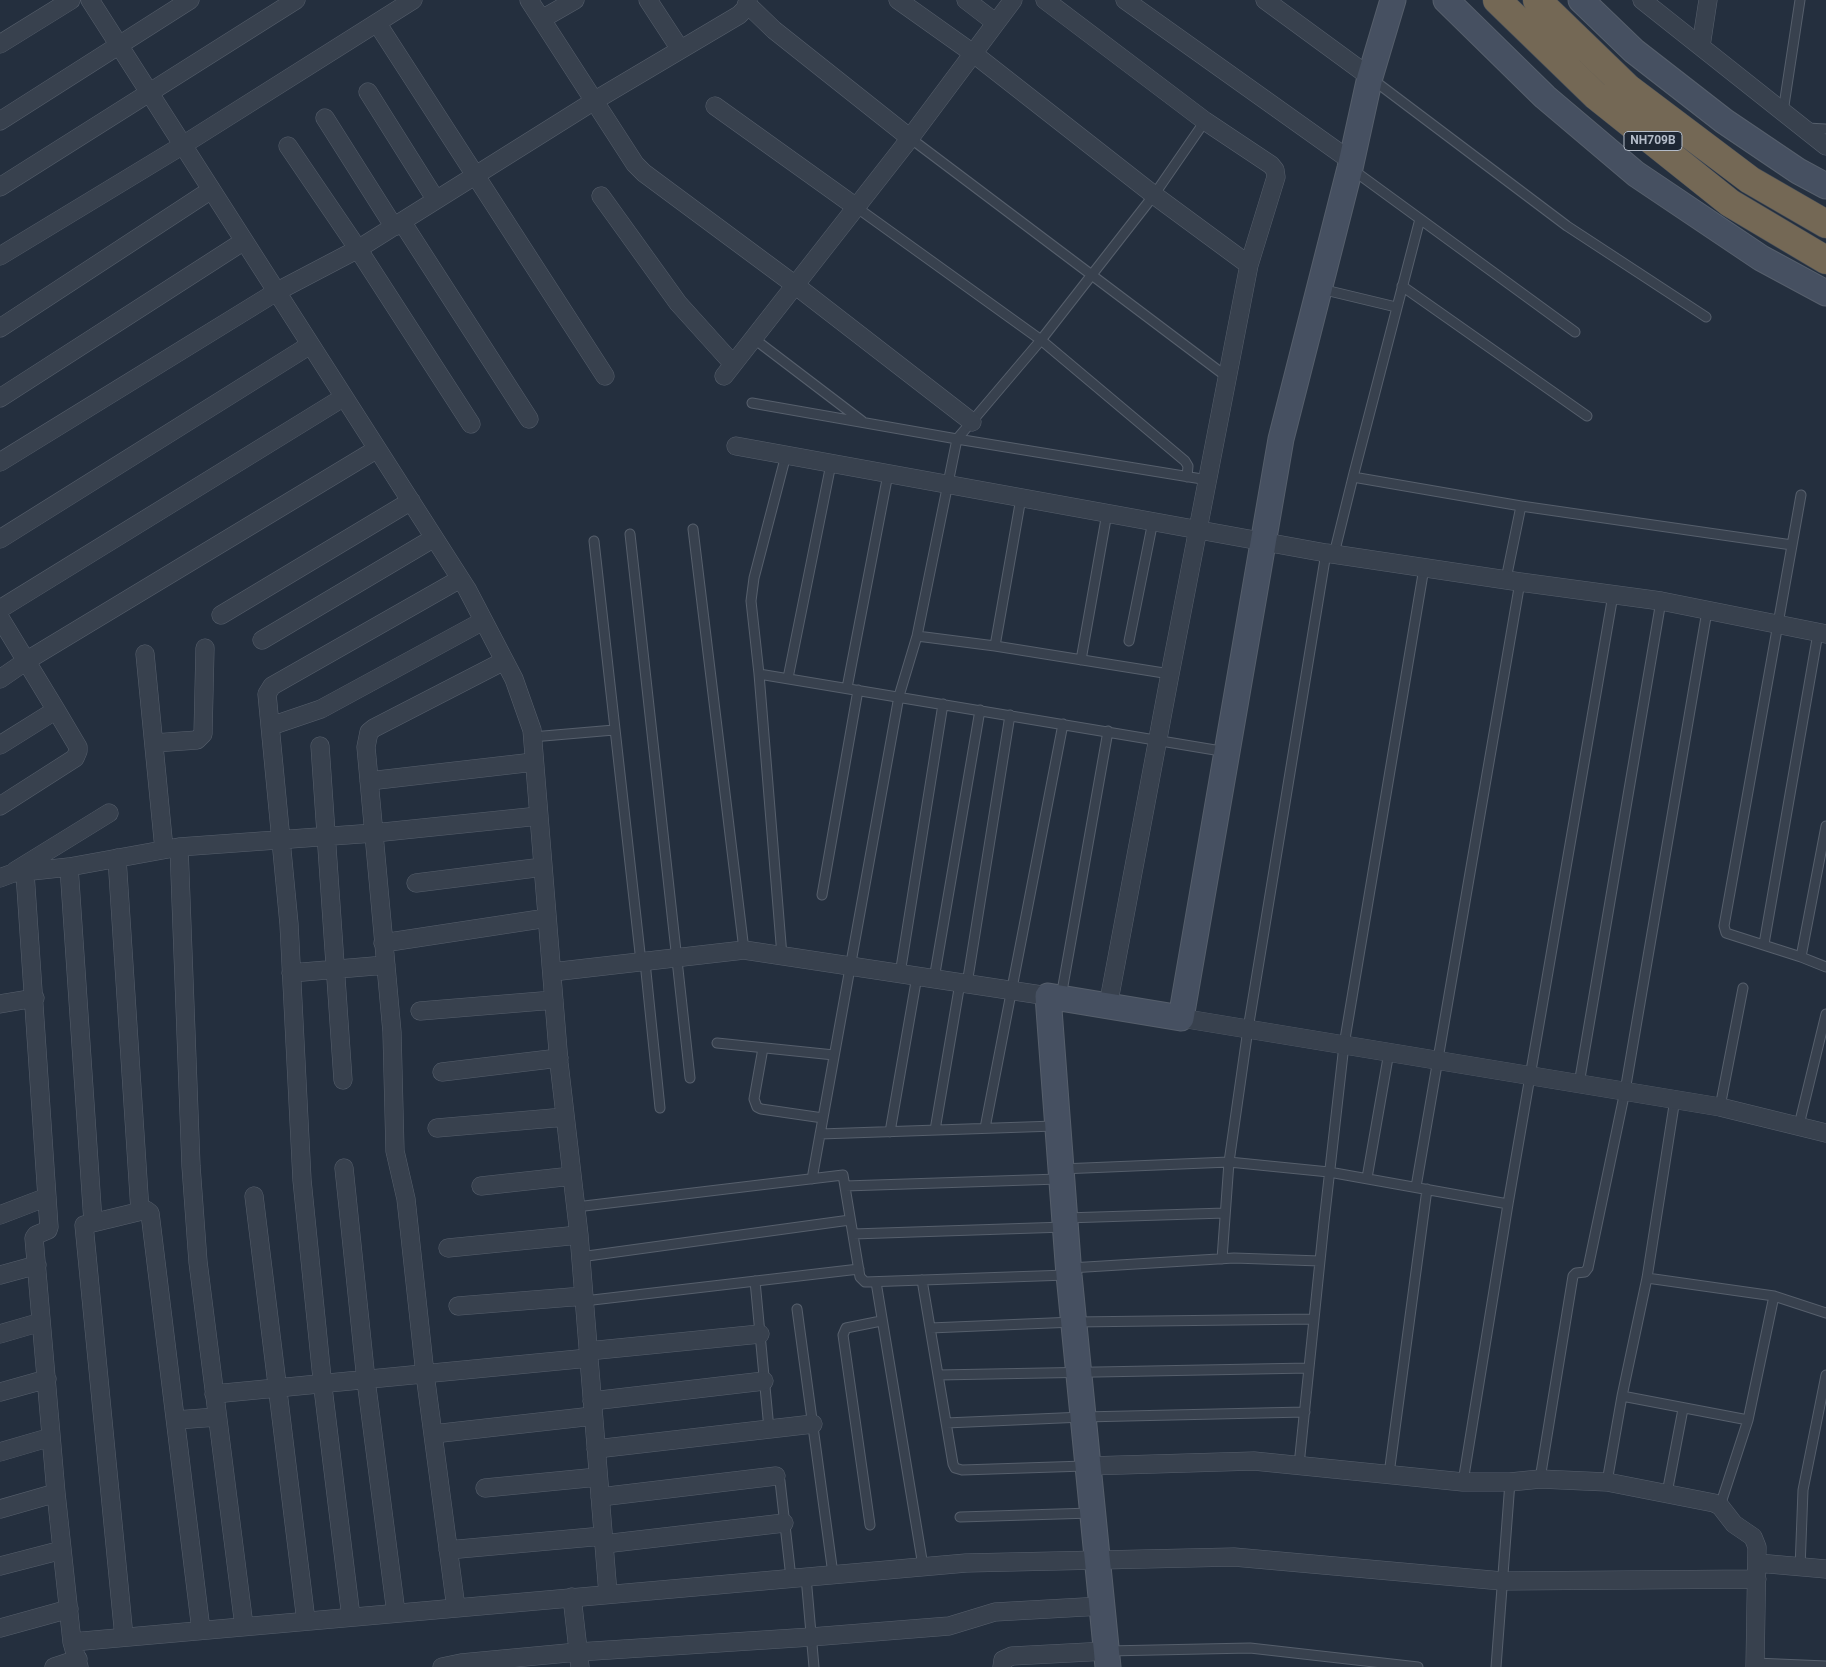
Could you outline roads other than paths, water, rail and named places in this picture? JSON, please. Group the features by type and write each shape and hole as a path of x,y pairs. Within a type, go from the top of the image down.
{"highway":[{"name":"NH709B","path":"1497,0 1596,96 1723,197 1826,260"},
{"name":"NH709B","path":"1537,0 1628,88 1750,180 1826,224"}],"street":[{"path":"0,44 71,0"},
{"path":"90,0 460,579 514,680 532,730 559,1058 576,1207 608,1594"},
{"path":"0,121 190,0"},
{"path":"0,187 296,0"},
{"path":"0,256 183,145 413,0"},
{"path":"529,0 635,164 644,173 795,285 972,422"},
{"path":"542,19 575,0"},
{"path":"648,0 680,49"},
{"path":"898,0 974,54 1154,195 1249,266"},
{"path":"966,0 996,23"},
{"path":"601,196 729,370 910,138 1013,0"},
{"path":"1045,0 1205,121 1271,165 1275,170 1275,184 1249,266 1108,1006"},
{"path":"1125,0 1350,164"},
{"path":"1265,0 1370,77"},
{"path":"1181,1018 1281,440 1370,77 1393,0"},
{"path":"1446,0 1545,97 1636,174 1761,258 1826,293"},
{"path":"1581,0 1634,51 1724,121 1798,171 1826,186"},
{"path":"1642,0 1826,146"},
{"path":"1701,46 1708,0"},
{"path":"0,462 276,292 358,249 594,101 739,15 748,3 774,30 910,138"},
{"path":"377,23 605,376"},
{"path":"368,92 436,200"},
{"path":"715,106 856,208"},
{"path":"325,118 529,419"},
{"path":"288,146 358,249 471,424"},
{"path":"0,328 211,190"},
{"path":"0,398 244,241"},
{"path":"0,539 310,345"},
{"path":"0,609 344,397"},
{"path":"736,446 1330,554 1661,601 1822,634"},
{"path":"0,678 377,449"},
{"path":"221,615 411,502"},
{"path":"262,640 434,538"},
{"path":"351,1617 322,1384 302,1180 289,924 267,694 272,686 460,579"},
{"path":"0,618 78,747 75,758 0,806"},
{"path":"270,726 321,709 483,620"},
{"path":"154,743 197,740 204,734 205,648"},
{"path":"145,654 154,743 171,848 198,1262 244,1626"},
{"path":"456,1608 425,1374 406,1199 396,1151 392,1032 386,965 382,943 366,747 369,732 374,728 504,661"},
{"path":"0,745 56,710"},
{"path":"320,746 342,1080"},
{"path":"369,781 534,762"},
{"path":"12,875 109,813"},
{"path":"12,875 69,867 171,848 374,833 539,816"},
{"path":"117,858 140,1211"},
{"path":"69,867 93,1222"},
{"path":"416,883 543,867"},
{"path":"12,875 35,998 49,1229 36,1235 34,1238 68,1609 72,1642 79,1663 54,1667"},
{"path":"382,943 547,918"},
{"path":"552,972 744,950 1055,997 1720,1107 1826,1133"},
{"path":"291,973 386,965"},
{"path":"1002,1667 1003,1660 1012,1656 1107,1659 1069,1271 1058,1126 1055,997"},
{"path":"0,1004 35,998"},
{"path":"420,1011 554,1000"},
{"path":"442,1072 559,1058"},
{"path":"437,1128 566,1117"},
{"path":"344,1168 366,1380 396,1613"},
{"path":"481,1186 572,1176"},
{"path":"254,1196 306,1621"},
{"path":"0,1215 47,1197"},
{"path":"124,1637 84,1225 146,1210 150,1213 201,1630"},
{"path":"448,1248 578,1235"},
{"path":"0,1275 37,1266"},
{"path":"458,1306 584,1299"},
{"path":"0,1334 41,1322"},
{"path":"214,1394 425,1374 760,1334"},
{"path":"0,1392 46,1379"},
{"path":"433,1434 764,1381"},
{"path":"176,1420 217,1417"},
{"path":"596,1449 813,1424"},
{"path":"0,1452 51,1437"},
{"path":"1088,1466 1254,1461 1463,1482 1510,1482 1540,1479 1607,1482 1667,1493 1720,1506 1734,1524 1753,1536 1757,1547 1755,1665"},
{"path":"600,1497 776,1476"},
{"path":"485,1488 598,1477"},
{"path":"0,1509 56,1493"},
{"path":"448,1550 604,1540 784,1523"},
{"path":"0,1566 62,1550"},
{"path":"72,1642 966,1563 1234,1557 1502,1581 1800,1568 1826,1569"},
{"path":"572,1597 579,1660"},
{"path":"442,1667 461,1663 579,1660 811,1637 949,1626 995,1612 1102,1606"},
{"path":"0,1628 68,1609"}],"lane":[{"path":"1783,112 1800,0"},
{"path":"1370,77 1567,226 1706,317"},
{"path":"812,1179 899,696 917,636 957,439 1041,340 1091,276 1154,195 1205,121"},
{"path":"1802,127 1826,129"},
{"path":"910,138 1227,377"},
{"path":"1350,164 1420,219 1575,332"},
{"path":"856,208 1041,340 1185,461 1188,471 1187,477"},
{"path":"1222,1259 1228,1162 1248,1030 1330,554 1353,477 1420,219"},
{"path":"1402,286 1587,416"},
{"path":"1318,288 1396,307"},
{"path":"753,338 864,423"},
{"path":"752,403 1208,480"},
{"path":"782,956 759,674 751,613 751,590 786,455"},
{"path":"788,678 831,464"},
{"path":"847,688 888,474"},
{"path":"1353,477 1521,506 1792,545"},
{"path":"1801,495 1724,926 1729,934 1801,956 1826,967"},
{"path":"995,646 1021,498"},
{"path":"1416,1187 1513,581 1521,506"},
{"path":"1081,660 1108,513"},
{"path":"1129,641 1153,521"},
{"path":"693,530 744,950"},
{"path":"630,534 675,958 690,1078"},
{"path":"594,541 614,730 660,1108"},
{"path":"1299,1465 1344,1045 1424,568"},
{"path":"1463,1482 1508,1204 1613,595"},
{"path":"1579,1084 1661,601"},
{"path":"1540,1479 1572,1276 1576,1273 1585,1272 1588,1268 1625,1091 1707,611"},
{"path":"1764,944 1822,634"},
{"path":"917,636 995,646 1170,674"},
{"path":"759,674 1227,752"},
{"path":"822,895 858,690"},
{"path":"890,1132 943,704"},
{"path":"934,979 980,710"},
{"path":"935,1130 1010,715"},
{"path":"985,1128 1062,724"},
{"path":"532,737 614,730"},
{"path":"1055,997 1108,731"},
{"path":"1801,956 1826,826"},
{"path":"1720,1107 1743,988"},
{"path":"1799,1125 1826,1014"},
{"path":"717,1043 834,1055"},
{"path":"763,1048 754,1099 757,1107 822,1118"},
{"path":"1367,1178 1389,1052"},
{"path":"1607,1482 1622,1396 1647,1278 1675,1100"},
{"path":"820,1134 1058,1126"},
{"path":"844,1186 1062,1174 1228,1162 1329,1172 1508,1204"},
{"path":"576,1207 843,1175 860,1277 864,1282 1069,1271 1222,1259 1320,1261"},
{"path":"1389,1474 1427,1189"},
{"path":"853,1234 1225,1213"},
{"path":"580,1257 850,1220"},
{"path":"584,1299 755,1282 859,1269"},
{"path":"1647,1278 1774,1296 1826,1313"},
{"path":"922,1280 953,1464 958,1470 1088,1466"},
{"path":"755,1282 769,1429"},
{"path":"876,1282 923,1566"},
{"path":"1720,1506 1748,1420 1774,1296"},
{"path":"797,1309 834,1574"},
{"path":"930,1328 1074,1322 1314,1319"},
{"path":"870,1524 843,1336 846,1328 850,1326 881,1321"},
{"path":"938,1375 1309,1368"},
{"path":"1800,1568 1802,1490 1826,1375"},
{"path":"1622,1396 1748,1420"},
{"path":"1667,1493 1683,1409"},
{"path":"946,1423 1084,1417 1305,1412"},
{"path":"776,1476 780,1481 784,1523 811,1637 814,1667"},
{"path":"1496,1667 1510,1482"},
{"path":"960,1517 1093,1513"},
{"path":"1107,1659 1250,1648 1418,1667"},
{"path":"1755,1665 1826,1666"}]}
